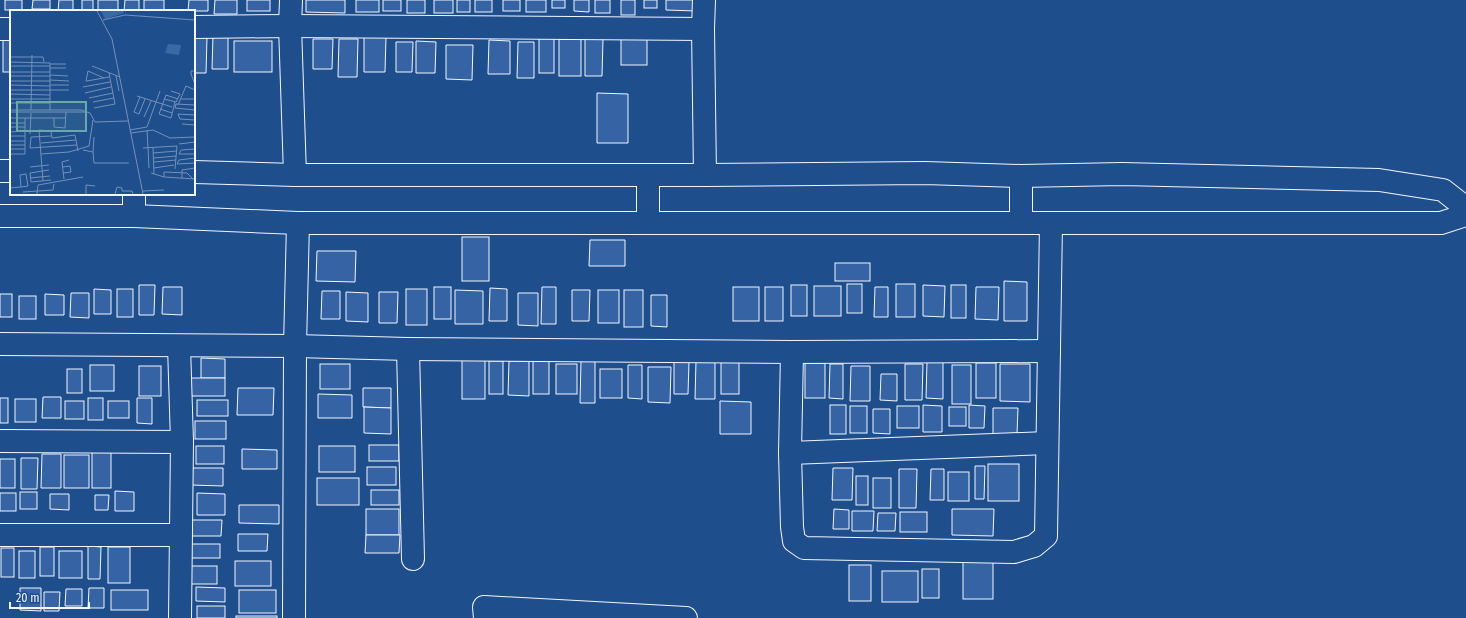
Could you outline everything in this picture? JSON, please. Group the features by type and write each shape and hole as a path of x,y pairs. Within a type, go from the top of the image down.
{"street":[{"path":"291,0 290,26 295,175"},
{"path":"704,0 705,175"},
{"path":"195,27 290,26 703,29"},
{"path":"195,172 295,175 705,175 925,172 1021,176 1122,174 1379,180 1443,190 1466,208"},
{"path":"648,175 648,223"},
{"path":"1021,176 1021,223"},
{"path":"134,195 134,216"},
{"path":"0,216 134,216 298,223 1407,224 1441,223 1466,215"},
{"path":"294,618 295,346 298,223"},
{"path":"792,352 790,453 792,527 794,541 804,548 1014,552 1034,546 1046,536 1051,223"},
{"path":"0,344 792,352 1049,350"},
{"path":"179,346 182,442 180,618"},
{"path":"408,349 412,559"},
{"path":"0,441 182,442"},
{"path":"790,453 1047,443"},
{"path":"0,535 180,535"},
{"path":"485,618 484,607 686,618"}],"building":[{"path":"5,0 22,0 22,10 5,10"},
{"path":"33,0 50,0 50,9 32,9"},
{"path":"59,0 73,0 73,10 58,10"},
{"path":"82,0 93,0 93,10 82,10"},
{"path":"98,0 118,0 118,10 98,10"},
{"path":"125,0 139,0 139,10 124,10"},
{"path":"144,0 164,0 164,10 144,10"},
{"path":"189,0 208,0 208,11 188,10"},
{"path":"215,0 237,0 237,14 214,14"},
{"path":"247,0 270,0 270,11 247,11"},
{"path":"306,0 345,0 345,13 306,12"},
{"path":"356,0 379,0 379,12 356,12"},
{"path":"383,0 401,0 401,11 383,11"},
{"path":"407,0 425,0 425,13 407,13"},
{"path":"434,0 453,0 453,13 434,13"},
{"path":"457,0 470,0 470,12 457,12"},
{"path":"475,0 492,0 492,12 475,12"},
{"path":"503,0 520,0 520,11 503,11"},
{"path":"526,0 546,0 546,12 526,12"},
{"path":"552,0 565,0 565,8 552,8"},
{"path":"574,0 589,0 589,12 574,11"},
{"path":"595,0 610,0 610,13 595,13"},
{"path":"621,0 635,0 635,15 621,15"},
{"path":"644,0 657,0 657,8 644,8"},
{"path":"666,0 696,0 696,11 666,10"},
{"path":"621,34 647,34 647,65 621,65"},
{"path":"213,35 228,35 228,69 212,69"},
{"path":"195,37 207,37 206,73 195,73"},
{"path":"364,37 386,37 385,72 364,72"},
{"path":"539,38 554,38 554,73 539,73"},
{"path":"3,39 10,39 10,72 3,72"},
{"path":"313,39 333,39 332,69 313,69"},
{"path":"339,39 358,39 357,77 338,77"},
{"path":"559,39 581,39 581,76 559,76"},
{"path":"585,39 603,39 602,76 585,76"},
{"path":"489,40 510,41 510,74 488,74"},
{"path":"234,41 272,41 272,72 234,72"},
{"path":"416,41 436,42 435,73 416,73"},
{"path":"396,42 413,42 412,72 396,72"},
{"path":"518,42 534,42 534,78 517,78"},
{"path":"446,45 473,45 472,80 446,79"},
{"path":"597,93 628,94 628,143 597,143"},
{"path":"462,237 489,237 489,281 462,281"},
{"path":"590,240 625,240 625,266 589,266"},
{"path":"317,251 356,251 355,282 316,281"},
{"path":"835,263 870,263 870,281 835,281"},
{"path":"1004,281 1027,282 1027,321 1004,321"},
{"path":"847,284 862,284 862,313 847,313"},
{"path":"896,284 915,284 915,317 896,317"},
{"path":"139,285 155,285 154,315 139,315"},
{"path":"791,285 807,285 807,316 791,316"},
{"path":"923,285 945,286 944,317 923,316"},
{"path":"951,285 966,285 966,318 951,318"},
{"path":"814,286 841,286 841,316 814,316"},
{"path":"163,287 182,287 182,315 162,314"},
{"path":"434,287 451,287 451,319 434,319"},
{"path":"542,287 556,287 556,324 541,324"},
{"path":"733,287 759,287 759,321 733,321"},
{"path":"765,287 783,287 783,321 765,321"},
{"path":"875,287 888,287 888,317 874,317"},
{"path":"976,287 999,287 998,320 975,319"},
{"path":"490,288 507,289 507,321 489,321"},
{"path":"94,289 111,290 111,314 94,314"},
{"path":"117,289 133,289 133,317 117,317"},
{"path":"406,289 427,289 427,325 406,325"},
{"path":"455,290 483,291 483,324 455,324"},
{"path":"572,290 590,290 589,321 572,321"},
{"path":"598,290 619,290 619,323 598,323"},
{"path":"624,290 643,290 643,327 624,327"},
{"path":"322,291 340,291 340,319 321,319"},
{"path":"346,292 368,293 368,322 346,321"},
{"path":"379,292 398,292 397,323 379,323"},
{"path":"71,293 89,293 89,318 70,317"},
{"path":"518,293 538,293 538,326 518,325"},
{"path":"0,294 12,294 12,317 0,317"},
{"path":"45,294 64,295 64,315 45,315"},
{"path":"651,295 667,295 667,327 651,326"},
{"path":"19,296 36,296 36,319 19,319"},
{"path":"721,356 739,356 739,394 721,394"},
{"path":"462,357 485,357 485,399 462,399"},
{"path":"201,358 225,359 225,378 201,378"},
{"path":"533,359 549,359 549,394 533,394"},
{"path":"489,361 503,361 503,394 489,394"},
{"path":"509,361 529,361 529,396 508,395"},
{"path":"581,361 595,361 595,403 580,403"},
{"path":"674,361 689,361 688,394 674,394"},
{"path":"696,361 715,362 715,399 695,399"},
{"path":"927,362 943,362 943,399 926,398"},
{"path":"805,363 825,363 825,398 805,398"},
{"path":"976,363 996,363 996,398 976,398"},
{"path":"320,364 350,364 350,389 320,389"},
{"path":"556,364 577,364 577,394 556,394"},
{"path":"830,364 843,364 843,399 829,398"},
{"path":"905,364 923,364 922,400 905,400"},
{"path":"1000,364 1030,364 1030,402 1000,401"},
{"path":"90,365 114,365 114,391 90,391"},
{"path":"628,365 642,365 642,399 628,398"},
{"path":"952,365 971,365 971,404 952,404"},
{"path":"139,366 161,366 161,396 139,396"},
{"path":"851,366 870,366 870,401 850,401"},
{"path":"648,367 671,367 670,403 648,402"},
{"path":"67,369 82,369 82,393 67,393"},
{"path":"600,369 622,369 622,398 600,398"},
{"path":"881,374 897,374 897,401 880,400"},
{"path":"190,378 225,378 225,396 190,396"},
{"path":"238,388 274,388 273,415 237,415"},
{"path":"363,388 391,388 391,408 363,407"},
{"path":"318,394 352,395 352,418 318,418"},
{"path":"43,397 61,397 61,418 42,418"},
{"path":"0,398 8,398 8,423 0,423"},
{"path":"88,398 103,398 103,420 88,420"},
{"path":"137,398 152,398 152,424 137,423"},
{"path":"15,399 36,399 36,422 15,422"},
{"path":"197,400 228,400 228,416 197,416"},
{"path":"65,401 84,401 84,419 65,419"},
{"path":"108,401 129,401 129,418 108,418"},
{"path":"720,401 751,402 751,434 720,434"},
{"path":"830,405 846,405 846,434 830,434"},
{"path":"923,405 942,406 942,432 923,432"},
{"path":"969,405 985,406 984,428 969,428"},
{"path":"850,406 867,406 867,433 850,433"},
{"path":"897,406 919,406 919,428 897,428"},
{"path":"364,407 391,408 391,434 364,433"},
{"path":"949,407 966,407 966,426 949,426"},
{"path":"993,408 1018,408 1017,434 993,434"},
{"path":"873,409 890,409 890,434 873,433"},
{"path":"195,421 226,421 226,439 195,439"},
{"path":"369,445 399,445 399,461 369,461"},
{"path":"196,446 224,446 224,464 196,464"},
{"path":"319,446 355,446 355,472 319,472"},
{"path":"242,449 277,450 277,469 242,469"},
{"path":"92,452 111,452 111,488 92,488"},
{"path":"42,454 61,454 61,488 41,488"},
{"path":"64,455 89,455 89,488 64,488"},
{"path":"21,458 38,458 37,489 21,489"},
{"path":"0,459 15,459 15,488 0,488"},
{"path":"988,464 1019,464 1019,501 988,501"},
{"path":"975,466 985,466 984,499 975,499"},
{"path":"367,467 396,467 396,485 367,485"},
{"path":"192,468 223,468 223,486 191,485"},
{"path":"833,468 853,468 852,500 832,500"},
{"path":"899,469 917,469 916,508 899,508"},
{"path":"931,469 944,469 944,500 930,500"},
{"path":"948,472 969,472 969,501 948,501"},
{"path":"856,476 868,476 868,505 856,505"},
{"path":"317,478 359,478 359,505 317,505"},
{"path":"873,478 891,478 891,508 873,508"},
{"path":"371,490 399,490 399,505 371,505"},
{"path":"115,491 134,492 134,511 115,511"},
{"path":"20,492 37,492 37,509 20,509"},
{"path":"0,493 16,493 16,511 0,511"},
{"path":"197,493 225,494 225,515 197,515"},
{"path":"50,494 69,494 69,510 50,509"},
{"path":"95,495 109,495 108,510 95,510"},
{"path":"239,505 279,505 279,524 239,523"},
{"path":"366,509 399,509 399,535 366,535"},
{"path":"834,509 849,510 849,529 833,529"},
{"path":"952,509 994,509 993,536 952,535"},
{"path":"852,511 874,511 873,531 852,531"},
{"path":"900,512 927,512 927,532 900,532"},
{"path":"878,513 896,513 895,531 877,531"},
{"path":"192,520 222,520 221,536 191,536"},
{"path":"238,534 268,534 267,551 238,551"},
{"path":"366,535 400,535 399,553 365,553"},
{"path":"190,544 220,544 220,558 190,558"},
{"path":"88,546 101,547 100,579 88,579"},
{"path":"40,547 54,547 54,576 40,576"},
{"path":"108,547 130,547 130,583 108,583"},
{"path":"1,548 14,548 14,577 1,577"},
{"path":"19,551 35,551 35,578 19,578"},
{"path":"59,551 82,551 82,578 59,578"},
{"path":"235,561 271,561 271,586 235,586"},
{"path":"963,562 993,562 993,599 963,599"},
{"path":"849,565 871,565 871,601 849,601"},
{"path":"191,566 217,566 217,584 191,584"},
{"path":"922,569 939,569 939,598 922,598"},
{"path":"882,571 918,571 918,602 882,602"},
{"path":"196,587 225,588 225,602 196,601"},
{"path":"20,588 41,588 41,611 20,610"},
{"path":"89,588 104,588 104,608 88,608"},
{"path":"66,589 82,589 82,606 65,606"},
{"path":"111,590 148,590 148,610 111,610"},
{"path":"239,590 276,590 276,613 239,613"},
{"path":"44,592 60,592 59,611 44,611"},
{"path":"197,606 225,606 225,618 197,618"},
{"path":"236,616 277,616 277,618 236,618"}]}
